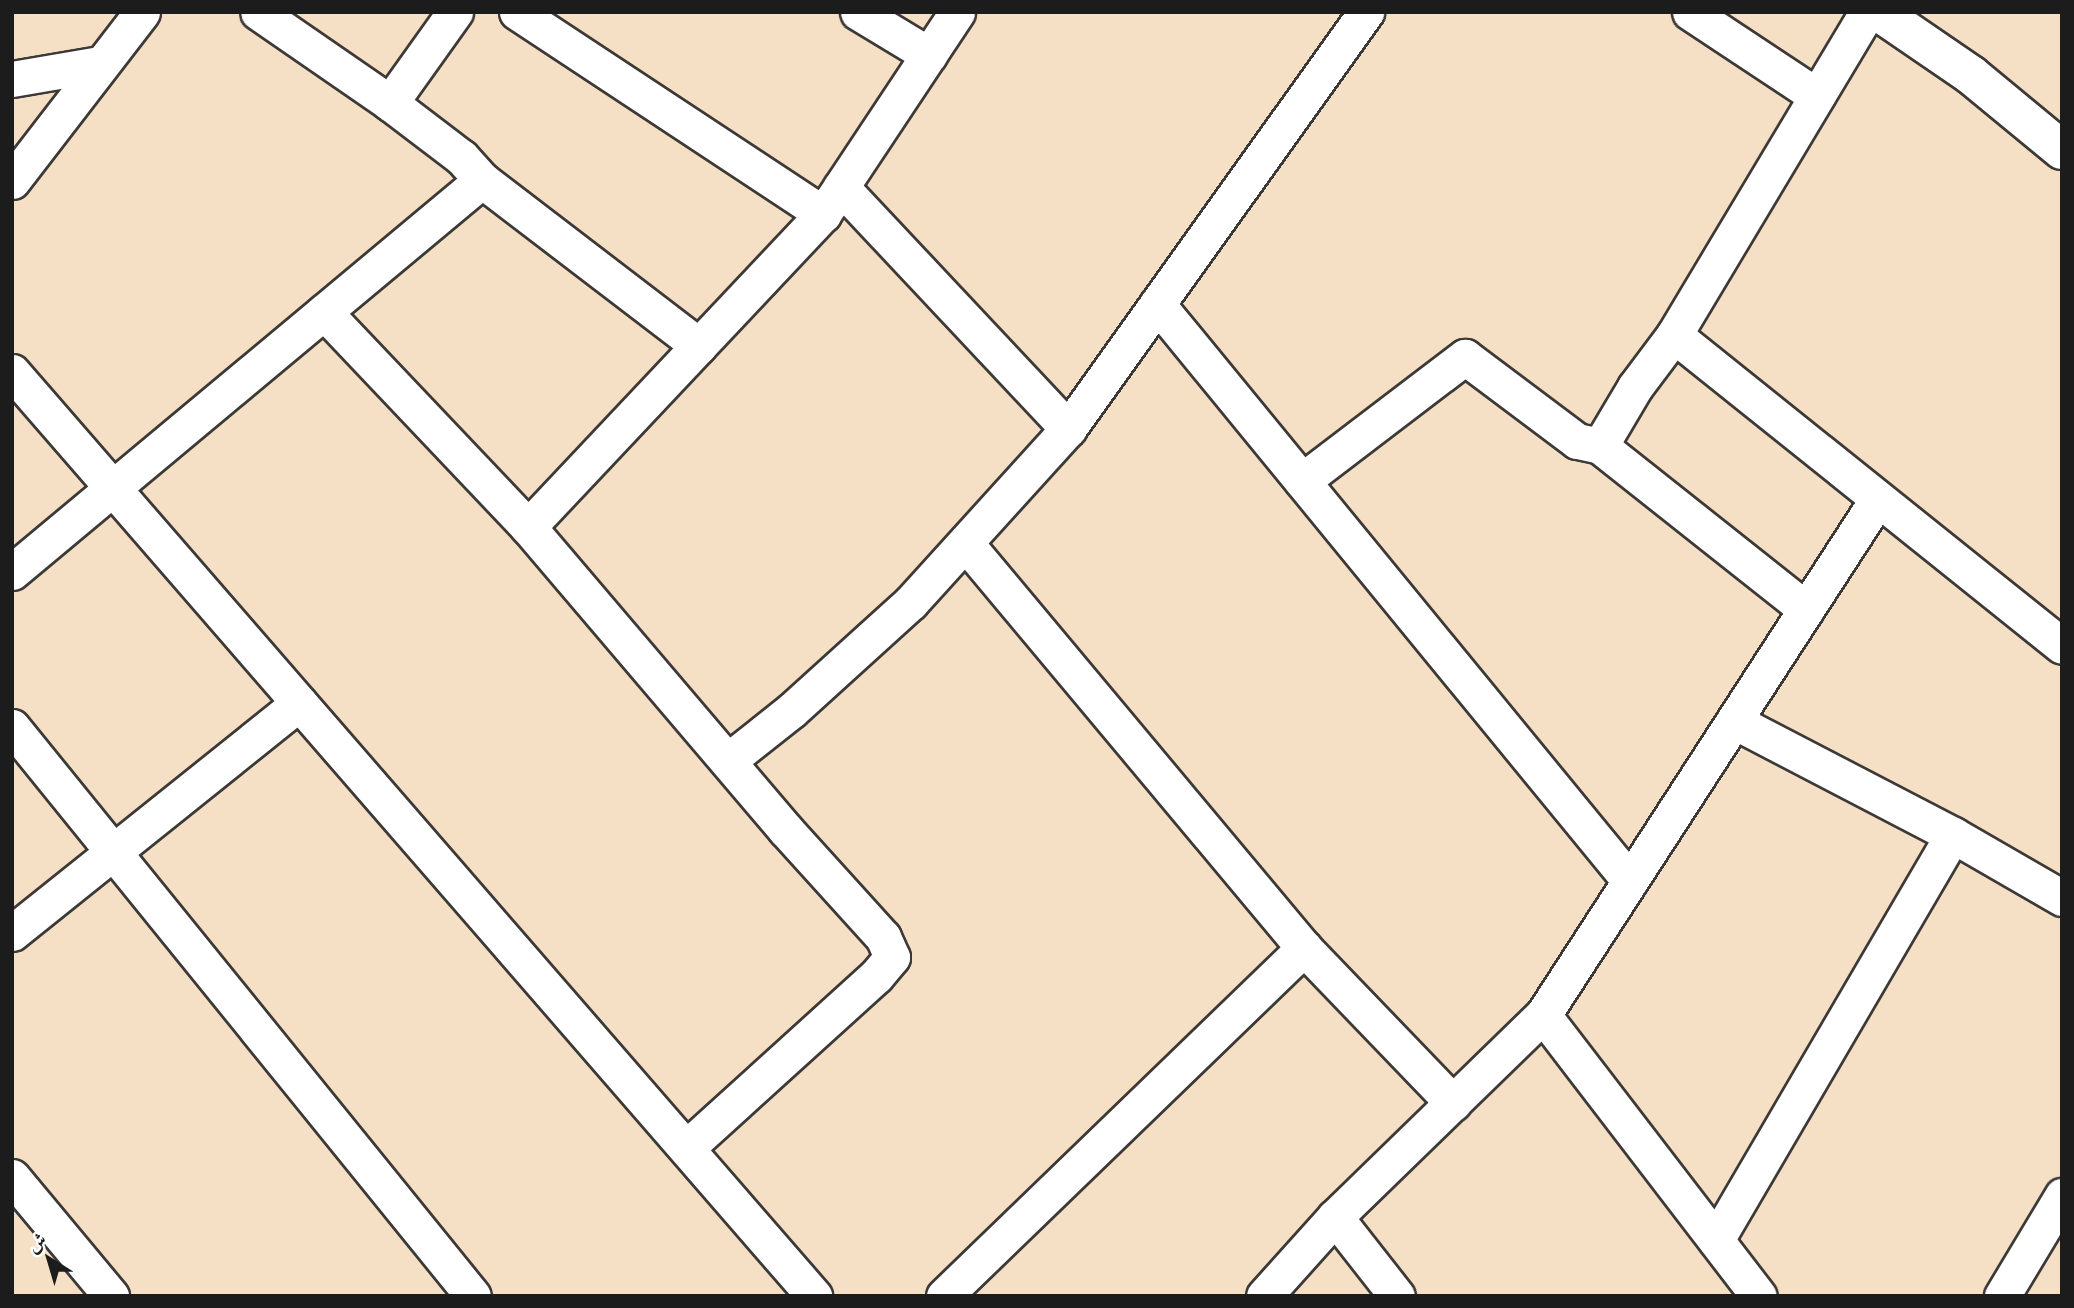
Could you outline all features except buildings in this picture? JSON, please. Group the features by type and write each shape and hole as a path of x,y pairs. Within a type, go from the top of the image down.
{"street":[{"path":"12,181 142,12"},
{"path":"258,12 390,103 461,157 482,180 699,346"},
{"path":"390,103 455,12"},
{"path":"517,12 832,201 1068,429"},
{"path":"858,12 929,55"},
{"path":"528,527 832,201 957,12"},
{"path":"729,760 852,657 967,545 1068,429 1366,12"},
{"path":"1690,12 1817,96"},
{"path":"1600,446 1635,387 1674,335 1867,12"},
{"path":"1879,12 1971,75 2061,147"},
{"path":"12,79 100,64"},
{"path":"12,572 482,180"},
{"path":"1157,304 1630,881"},
{"path":"324,312 528,527 785,829 883,937 892,957 876,976 686,1148"},
{"path":"1674,335 2062,646"},
{"path":"1302,481 1465,357 1577,441 1600,446 1806,609"},
{"path":"12,372 814,1296"},
{"path":"1264,1296 1335,1217 1543,1015 1877,500"},
{"path":"967,545 1304,948 1452,1103"},
{"path":"12,933 299,704"},
{"path":"1734,721 1953,835 2062,898"},
{"path":"12,727 473,1296"},
{"path":"1716,1240 1953,835"},
{"path":"944,1296 1304,948"},
{"path":"1543,1015 1759,1296"},
{"path":"12,1177 111,1296"},
{"path":"2002,1296 2062,1196"},
{"path":"1335,1217 1398,1296"}]}
